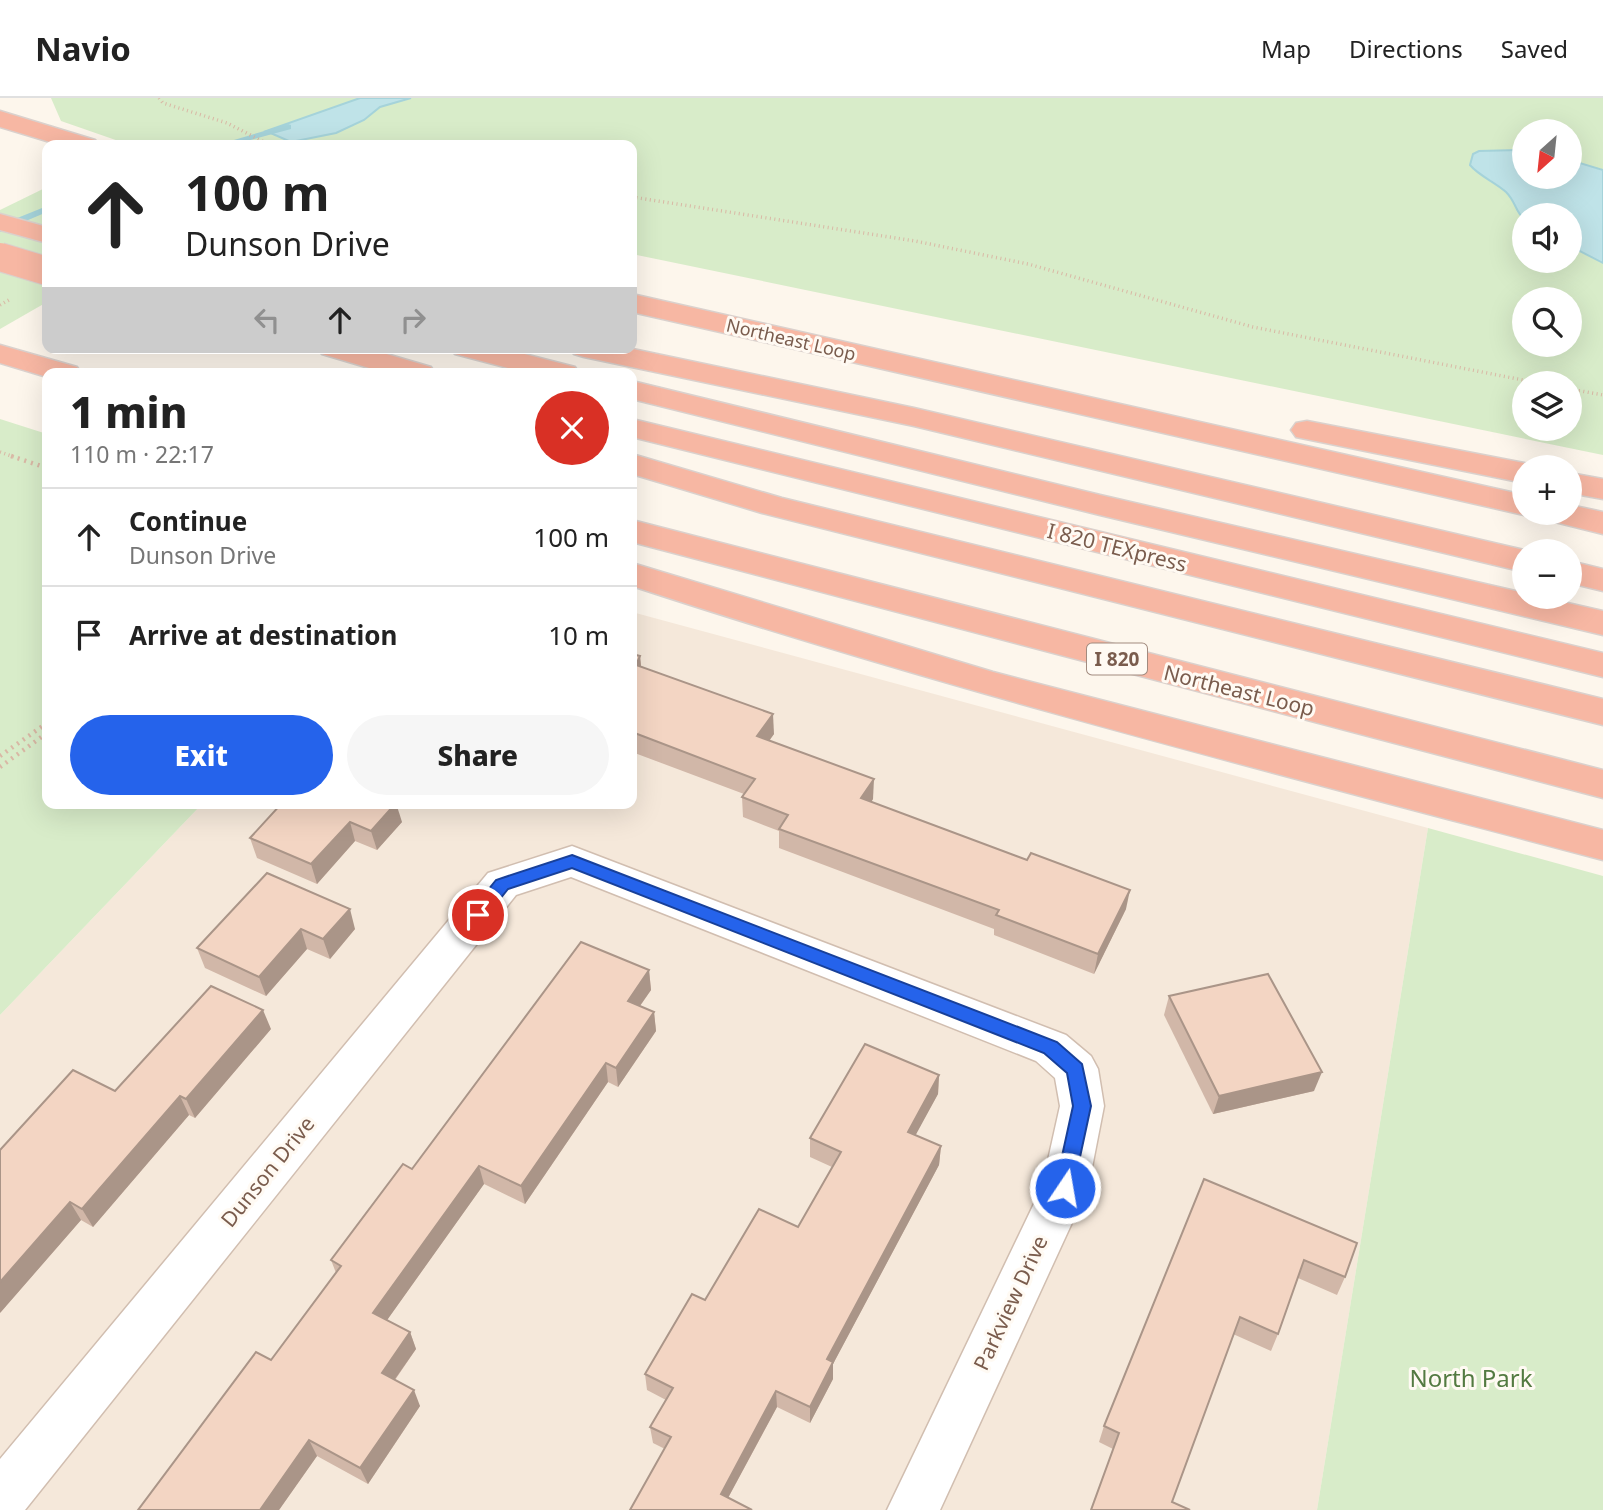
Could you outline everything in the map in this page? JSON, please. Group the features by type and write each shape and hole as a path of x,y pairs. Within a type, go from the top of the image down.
{"highway":[{"path":"0,120 69,140"},
{"path":"0,141 42,153"},
{"path":"0,222 42,234"},
{"path":"0,257 42,270"},
{"name":"Northeast Loop","path":"637,304 1512,502"},
{"path":"0,354 49,368"},
{"path":"339,354 361,368"},
{"path":"352,354 402,368"},
{"path":"489,354 544,368"},
{"path":"613,354 914,417 1512,558"},
{"path":"877,360 952,358 1512,471"},
{"path":"0,374 42,387"},
{"name":"I 820 TEXpress","path":"637,391 1100,505 1603,623"},
{"name":"I 820 TEXpress","path":"637,429 1603,665"},
{"path":"637,465 774,506 1603,712"},
{"path":"1582,485 1603,489"},
{"path":"1582,518 1603,523"},
{"name":"Northeast Loop","path":"637,532 1603,784"},
{"path":"1582,575 1603,579"},
{"path":"637,576 991,684 1603,845"}],"street":[{"name":"Parkview Drive","path":"552,867 572,861 598,871 1051,1048 1076,1069 1082,1106 1065,1188 913,1510"},
{"name":"Dunson Drive","path":"0,1500 502,884 552,867"}],"path":[{"path":"159,98 163,103 227,123 260,140"},
{"path":"637,198 915,241 1028,264 1253,327 1512,378"},
{"path":"1582,391 1603,395"},
{"path":"0,454 42,468"},
{"path":"0,756 42,727"},
{"path":"0,767 42,737"}],"shaded area":[{"path":"637,613 1428,828 1317,1510 0,1510 0,1015 197,809 637,809"}],"green space":[{"path":"51,98 1603,98 1603,455 1535,441 1582,441 1582,371 1512,371 1512,436 637,255 637,140 116,140 61,121"},
{"path":"42,189 42,305 0,329 0,210"},
{"path":"0,419 42,432 42,809 197,809 0,1015"},
{"name":"North Park","path":"1428,828 1603,876 1603,1510 1317,1510"}],"water":[{"path":"360,98 411,98 380,107 364,120 336,133 286,140 266,131"},
{"path":"1512,150 1512,189 1582,189 1582,164 1603,170 1603,263 1582,252 1582,203 1514,203 1506,192 1470,165 1473,154 1479,151"}],"building":[{"path":"637,665 773,714 757,736 874,779 861,798 1027,860 1031,853 1130,890 1098,954 996,915 999,910 779,829 788,815 742,797 755,779 637,734"},
{"path":"277,809 391,809 371,831 350,822 311,864 250,838"},
{"path":"267,873 350,909 323,939 301,929 259,977 197,948"},
{"path":"581,942 649,970 628,1001 654,1012 616,1068 606,1063 521,1186 479,1166 373,1313 410,1332 382,1373 414,1390 360,1468 309,1440 260,1510 138,1510 256,1352 271,1360 341,1266 331,1260 403,1164 412,1169"},
{"path":"1268,974 1322,1072 1219,1096 1169,996"},
{"path":"211,986 263,1010 186,1099 180,1096 82,1209 70,1202 0,1282 0,1150 73,1070 115,1091"},
{"path":"865,1044 939,1075 908,1132 941,1146 827,1359 833,1362 810,1407 776,1391 721,1494 752,1510 630,1510 671,1437 650,1427 673,1388 645,1374 692,1294 705,1300 759,1209 798,1227 841,1152 810,1138"},
{"path":"1204,1179 1357,1243 1345,1277 1304,1260 1278,1334 1240,1317 1172,1502 1190,1510 1091,1510 1119,1433 1104,1426"}],"waterway":[{"path":"240,140 288,127"},
{"path":"0,229 42,211"}],"route":[{"path":"478,915 502,884 572,861 1051,1048 1076,1069 1082,1106 1065,1188"}]}
